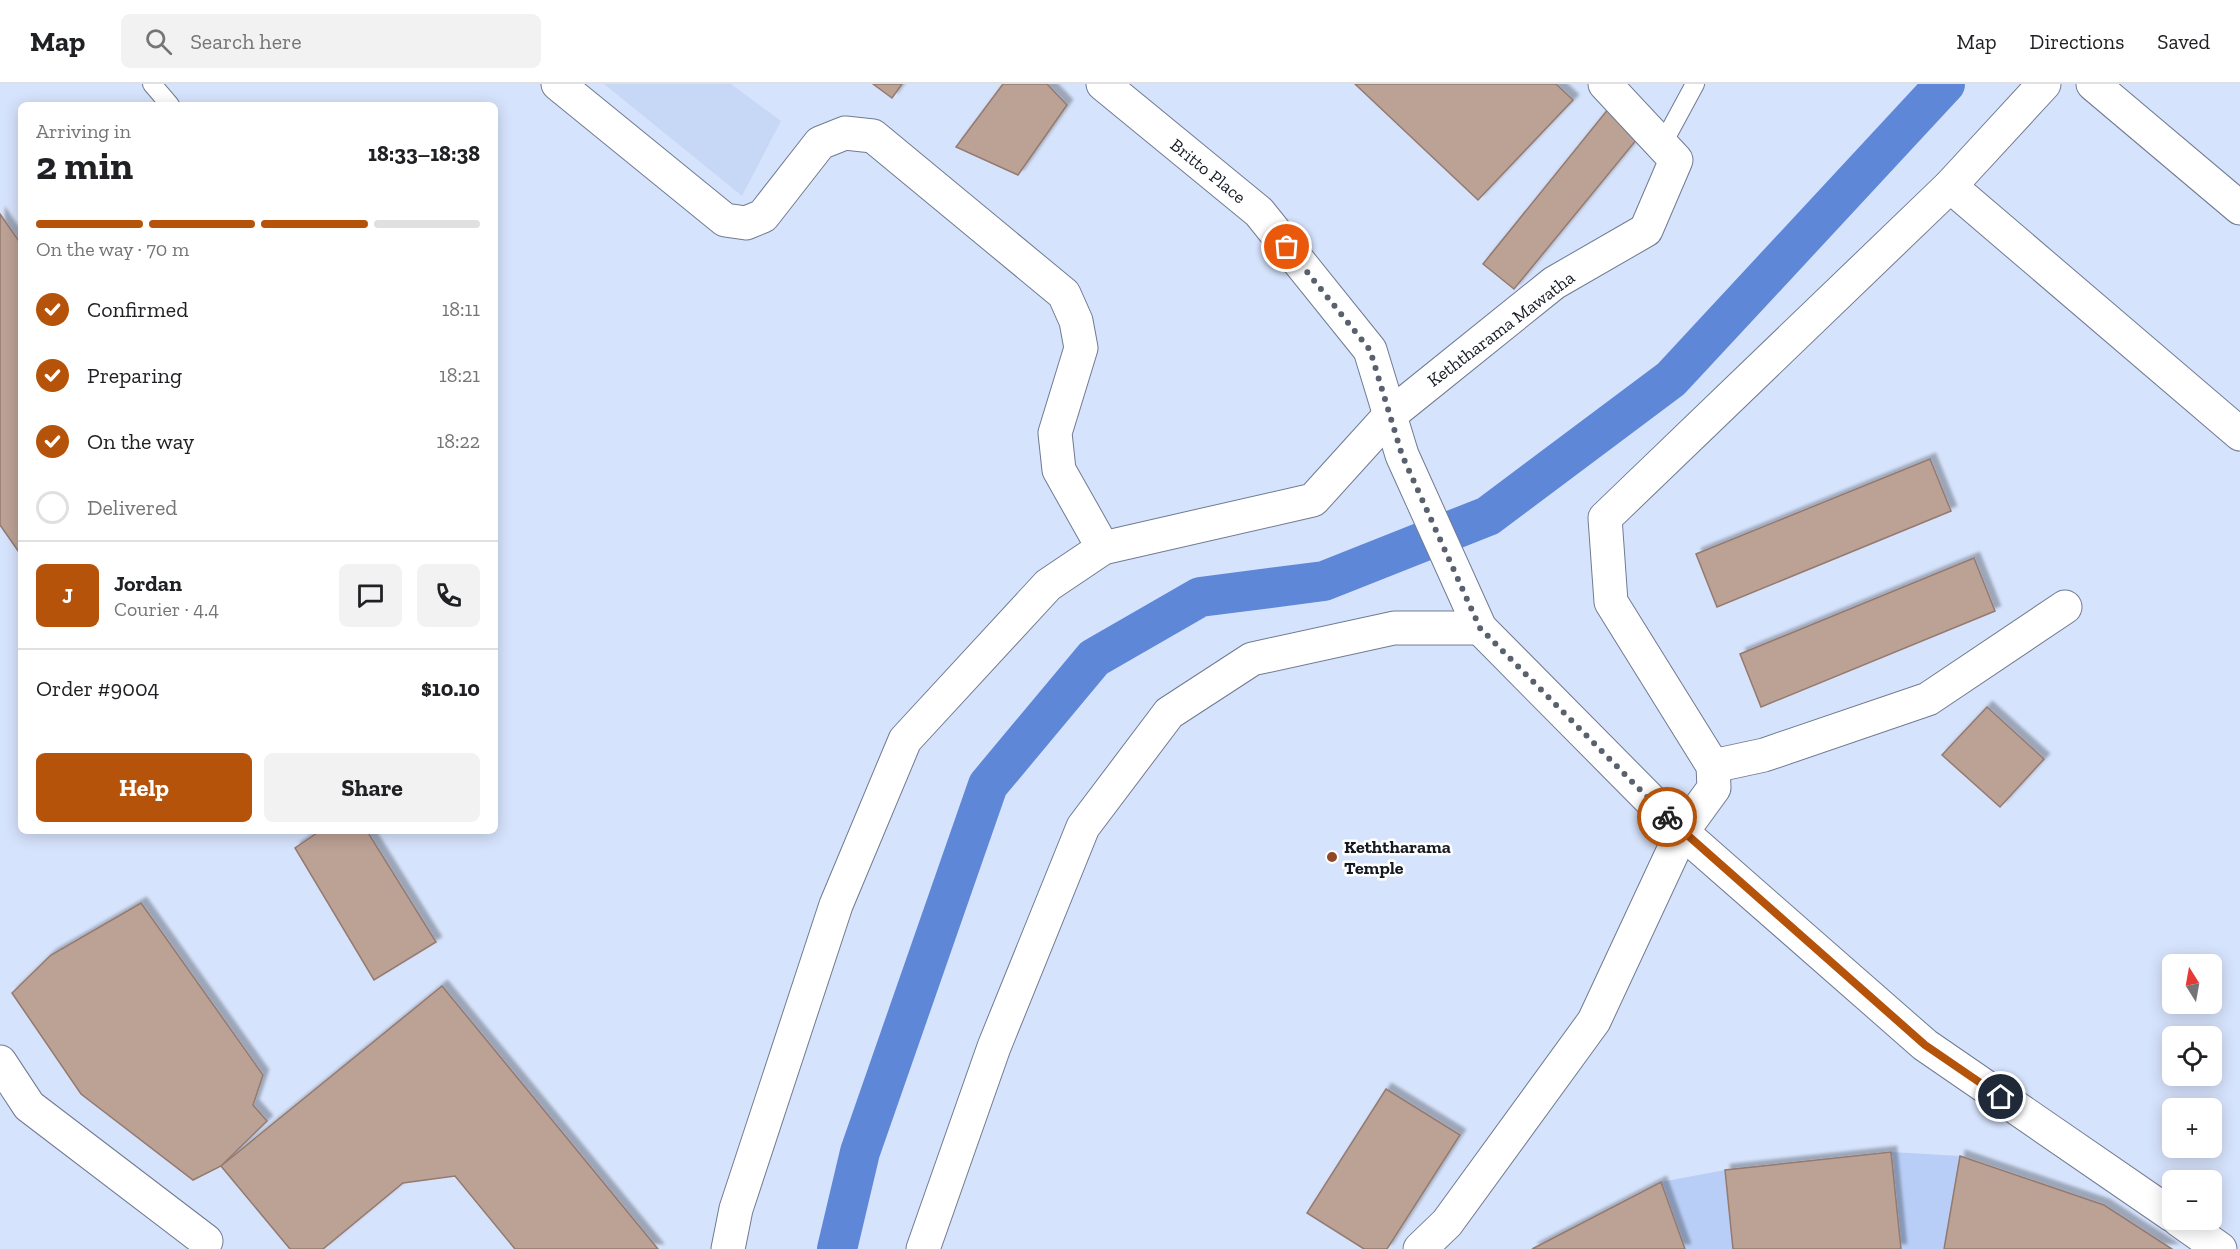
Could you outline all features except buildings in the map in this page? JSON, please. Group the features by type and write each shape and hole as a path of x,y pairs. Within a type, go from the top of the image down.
{"street":[{"path":"558,84 725,220 746,223 763,216 820,143 845,133 873,136 1064,294 1076,321 1081,348 1055,433 1059,470 1103,548"},
{"name":"Britto Place","path":"1103,84 1259,212 1370,350 1402,455 1480,628"},
{"name":"Keththarama Mawatha","path":"1390,415 1554,283 1646,230 1676,160 1605,84"},
{"path":"1420,1249 1447,1223 1594,1021 1682,832 1714,788 1713,766 1611,602 1605,518 1950,186 2044,84"},
{"path":"2093,84 2240,208"},
{"path":"1950,186 2240,434"},
{"path":"728,1249 736,1209 836,905 905,740 1048,585 1103,548 1313,500 1390,415"},
{"path":"1713,766 1764,754 1928,699 2065,607"},
{"path":"924,1249 994,1047 1083,827 1169,713 1252,659 1394,628 1480,628 1682,832 1925,1045 2162,1208"},
{"path":"0,1062 29,1106 206,1241"},
{"path":"2193,1230 2220,1249"}],"lane":[{"path":"152,84 167,102"},
{"path":"1662,145 1695,84"}],"shaded area":[{"path":"604,84 731,84 781,121 742,196"},
{"path":"1891,1152 1960,1156 2104,1205 2172,1249 1532,1249 1661,1182 1725,1170"}],"waterway":[{"path":"837,1249 860,1152 988,785 1094,658 1200,597 1324,581 1488,516 1671,379 1945,84"}],"way so far":[{"path":"1287,247 1370,350 1402,455 1480,628 1667,817"}],"place":[{"name":"Keththarama Temple","path":"1332,857"}],"route":[{"path":"1667,817 1925,1045 2001,1097"}]}
